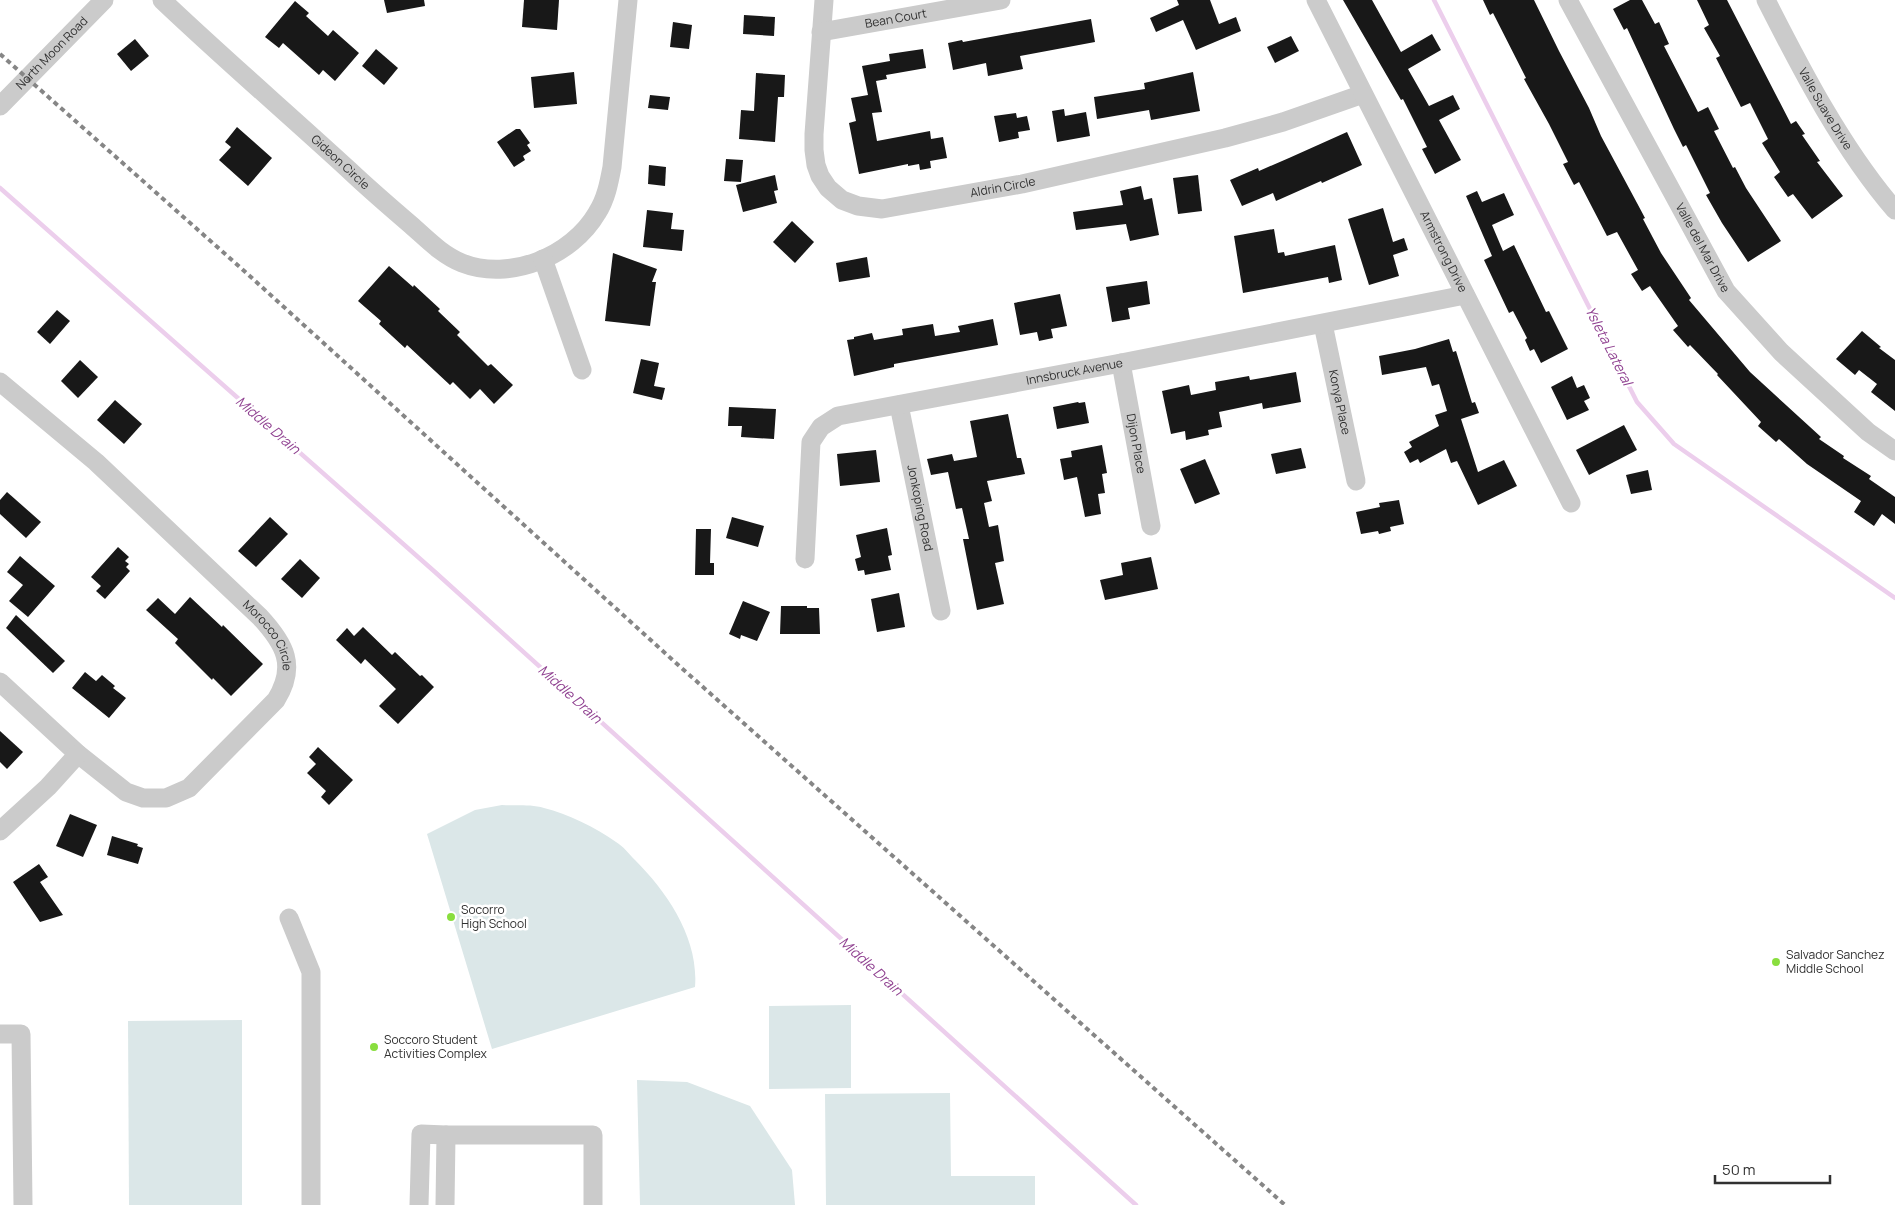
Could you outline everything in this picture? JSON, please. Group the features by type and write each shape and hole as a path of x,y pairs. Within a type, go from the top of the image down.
{"street":[{"name":"North Moon Road","path":"0,106 104,0"},
{"name":"Gideon Circle","path":"162,0 441,252 463,263 494,269 530,264 543,259 565,247 578,237 597,214 607,190 612,167 628,0"},
{"name":"Aldrin Circle","path":"824,0 814,134 816,164 820,176 834,195 858,206 872,209 900,207 1022,184 1225,138 1283,122 1363,94"},
{"name":"Bean Court","path":"821,32 1001,0"},
{"name":"Armstrong Drive","path":"1316,0 1570,504"},
{"name":"Valle del Mar Drive","path":"1568,0 1726,291 1781,352 1868,432 1895,451"},
{"name":"Valle Suave Drive","path":"1766,0 1822,102 1870,181 1895,210"},
{"path":"543,259 582,370"},
{"name":"Innsbruck Avenue","path":"805,559 811,442 816,433 827,422 838,416 1122,363 1465,295"},
{"name":"Konya Place","path":"1323,324 1356,481"},
{"name":"Dijon Place","path":"1122,363 1151,526"},
{"name":"Morocco Circle","path":"0,382 96,462 260,617 283,646 287,662 287,677 283,689 276,700 189,788 166,798 143,798 126,792 78,754 0,682"},
{"name":"Jonkoping Road","path":"899,405 941,611"},
{"path":"0,831 48,787 78,754"},
{"path":"289,918 311,972 311,1205"},
{"path":"0,1034 21,1034 23,1205"},
{"path":"419,1205 421,1134 593,1135 593,1205"},
{"path":"445,1205 446,1135"}],"shaded area":[{"path":"502,805 534,806 562,814 599,831 624,848 659,887 679,918 692,952 695,969 695,987 492,1049 427,834 475,810"},
{"path":"851,1005 851,1088 769,1089 769,1006"},
{"path":"242,1020 242,1205 129,1205 128,1021"},
{"path":"637,1080 687,1082 750,1106 792,1170 795,1205 640,1205"},
{"path":"950,1093 951,1176 1035,1176 1035,1205 826,1205 825,1094"}],"building":[{"path":"384,0 424,0 425,6 387,13"},
{"path":"524,0 559,0 557,30 522,27"},
{"path":"1177,0 1210,0 1219,24 1236,17 1241,31 1196,50 1183,20 1156,32 1150,18 1179,5"},
{"path":"1343,0 1372,0 1401,52 1432,34 1441,50 1408,69 1429,106 1453,95 1460,109 1439,120 1461,160 1435,174 1422,149 1427,147 1403,99 1401,100"},
{"path":"1483,0 1534,0 1589,108 1601,136 1645,218 1643,219 1661,253 1691,298 1689,300 1750,372 1821,437 1819,439 1844,456 1843,458 1871,476 1869,479 1895,497 1895,524 1882,514 1874,526 1854,512 1861,501 1807,464 1779,439 1776,442 1758,426 1761,422 1718,374 1690,345 1688,347 1673,330 1678,326 1650,286 1642,291 1631,274 1638,270 1617,232 1607,236 1579,182 1574,185 1563,164 1568,162 1524,79 1526,78 1493,13 1490,15"},
{"path":"1630,0 1642,0 1655,24 1659,22 1669,44 1664,46 1698,112 1708,107 1719,129 1714,131 1733,168 1735,167 1746,188 1781,241 1748,262 1706,195 1710,193 1686,145 1683,147 1627,28 1624,30 1613,9"},
{"path":"1697,0 1727,0 1791,124 1796,121 1805,134 1802,135 1820,161 1817,162 1843,196 1812,219 1793,194 1788,197 1774,177 1780,172 1762,143 1768,139 1750,103 1741,107 1716,58 1720,56 1704,28 1709,25"},
{"path":"295,1 309,13 306,16 328,36 333,30 359,53 335,81 323,70 319,75 283,43 279,48 265,37"},
{"path":"744,15 775,17 774,36 743,34"},
{"path":"1091,19 1095,42 1020,56 1023,69 988,76 986,63 953,70 948,43"},
{"path":"673,22 692,25 689,49 670,47"},
{"path":"1291,36 1299,51 1275,63 1267,47"},
{"path":"135,39 149,56 131,71 117,54"},
{"path":"376,49 398,68 384,85 362,66"},
{"path":"923,49 926,68 886,75 887,79 876,81 882,112 872,113 877,141 930,131 931,139 943,137 947,158 930,161 931,168 920,170 919,164 908,166 908,164 859,174 849,123 856,121 851,98 868,95 862,66 890,61 889,54"},
{"path":"574,72 577,104 534,108 531,77"},
{"path":"1193,72 1200,111 1151,120 1149,110 1097,119 1094,97 1145,89 1144,83"},
{"path":"756,73 785,75 784,97 778,97 775,142 739,139 741,110 754,111"},
{"path":"650,95 670,97 668,110 648,108"},
{"path":"1064,109 1065,116 1086,112 1090,136 1057,142 1052,111"},
{"path":"1016,113 1017,118 1027,116 1030,130 1018,132 1019,138 999,142 994,116"},
{"path":"237,127 272,158 248,186 219,160 231,147 225,142"},
{"path":"516,129 520,129 530,143 527,145 531,151 523,156 525,160 514,167 497,142"},
{"path":"1347,132 1362,165 1276,201 1273,193 1242,206 1230,180 1258,168 1259,171"},
{"path":"726,159 743,160 741,182 724,181"},
{"path":"649,165 666,167 665,186 648,184"},
{"path":"775,175 778,190 774,191 777,203 743,212 736,185"},
{"path":"1198,175 1202,211 1178,214 1173,178"},
{"path":"1141,186 1144,200 1152,198 1159,235 1130,241 1126,224 1076,230 1073,212 1123,205 1120,191"},
{"path":"1477,191 1482,202 1504,193 1514,215 1492,225 1503,251 1514,245 1546,312 1549,311 1568,349 1541,363 1534,349 1530,351 1525,340 1527,338 1513,311 1509,313 1484,260 1492,256 1466,196"},
{"path":"1383,208 1393,242 1404,238 1408,250 1393,255 1399,276 1369,285 1348,219"},
{"path":"647,210 673,213 671,229 684,230 682,251 643,247"},
{"path":"792,221 814,242 795,263 773,242"},
{"path":"1274,229 1278,253 1284,252 1285,256 1335,245 1342,280 1329,283 1328,277 1243,293 1234,236"},
{"path":"613,253 657,269 652,282 656,282 650,326 605,321"},
{"path":"867,257 870,277 839,282 836,263"},
{"path":"389,266 413,287 414,285 440,309 438,311 460,332 457,335 488,366 491,364 513,385 494,404 480,389 470,399 453,382 450,385 407,345 405,348 379,324 381,321 358,301"},
{"path":"1147,281 1150,304 1128,308 1130,319 1112,322 1106,287"},
{"path":"1060,294 1067,326 1051,329 1053,338 1039,341 1037,332 1020,335 1014,303"},
{"path":"57,310 70,321 50,344 37,332"},
{"path":"993,319 998,345 894,364 894,367 854,376 847,340 854,339 854,337 872,333 874,340 903,335 902,329 933,324 935,336 960,332 958,326"},
{"path":"1862,331 1881,347 1879,348 1895,360 1895,411 1871,392 1877,384 1859,370 1855,375 1836,359"},
{"path":"1449,339 1453,352 1456,351 1472,403 1475,402 1479,413 1461,419 1478,472 1504,460 1517,486 1478,505 1457,461 1451,463 1446,449 1420,463 1418,459 1410,463 1404,452 1412,447 1409,442 1439,426 1435,415 1447,411 1439,384 1432,386 1426,367 1382,375 1379,356 1415,349"},
{"path":"641,359 659,363 654,386 665,388 662,400 633,393"},
{"path":"80,360 98,377 78,398 61,381"},
{"path":"1296,372 1301,402 1263,409 1262,403 1219,412 1222,427 1208,430 1209,435 1186,440 1185,431 1171,434 1162,391 1189,385 1191,395 1216,390 1215,382 1249,376 1250,380"},
{"path":"1572,376 1577,388 1584,385 1590,398 1584,401 1589,410 1567,420 1551,387"},
{"path":"115,400 142,424 124,444 97,420"},
{"path":"1085,402 1089,423 1057,429 1053,407"},
{"path":"729,407 776,409 774,439 741,437 742,426 728,426"},
{"path":"1008,414 1017,458 1021,458 1025,474 987,481 992,501 984,503 989,527 998,525 1004,561 995,563 1004,604 977,610 963,539 969,539 962,508 956,509 948,472 931,475 927,459 952,454 954,461 977,457 970,421"},
{"path":"1624,425 1637,450 1589,475 1576,450"},
{"path":"1102,445 1107,473 1102,474 1105,493 1098,494 1101,514 1085,517 1077,477 1064,480 1060,459 1072,457 1071,451"},
{"path":"1301,448 1306,468 1276,474 1271,454"},
{"path":"876,450 880,482 840,486 837,454"},
{"path":"1205,459 1220,494 1195,504 1180,469"},
{"path":"1648,470 1652,490 1631,494 1626,475"},
{"path":"7,492 41,522 26,538 0,514 0,500"},
{"path":"1399,500 1404,524 1390,527 1391,531 1379,534 1378,531 1361,534 1356,512 1380,507 1379,503"},
{"path":"270,517 288,534 256,567 238,551"},
{"path":"732,517 764,526 758,547 726,538"},
{"path":"887,528 892,555 888,556 891,570 865,575 864,570 858,571 855,559 861,557 856,535"},
{"path":"696,529 711,529 710,563 714,563 714,575 695,575"},
{"path":"118,547 129,557 125,561 129,564 126,567 130,571 105,599 96,591 101,586 91,577"},
{"path":"20,556 55,586 28,617 9,601 23,585 7,572"},
{"path":"1151,557 1158,589 1105,600 1100,580 1123,575 1121,563"},
{"path":"300,559 320,578 302,598 281,579"},
{"path":"899,593 905,627 877,632 871,599"},
{"path":"190,597 222,627 223,625 263,664 231,696 175,643 178,639 146,610 158,598 175,614"},
{"path":"743,601 770,612 757,641 741,635 740,639 729,634"},
{"path":"781,606 819,608 820,634 780,634"},
{"path":"16,615 65,661 53,673 6,628"},
{"path":"363,627 392,655 395,652 434,687 398,724 379,706 396,689 365,659 361,664 336,640 347,628 354,636"},
{"path":"85,672 96,681 102,675 115,686 113,688 126,698 109,718 72,688"},
{"path":"0,731 23,752 7,769 0,762"},
{"path":"318,747 353,780 329,805 321,797 326,791 307,773 316,764 309,757"},
{"path":"70,814 97,825 83,857 56,846"},
{"path":"112,836 138,844 137,846 143,848 138,864 107,855"},
{"path":"39,864 48,877 40,882 63,915 40,922 13,882"}],"waterway":[{"name":"Ysleta Lateral","path":"1434,0 1637,402 1674,444 1895,598"},
{"name":"Middle Drain","path":"0,188 435,572 1136,1205"}],"railway":[{"path":"0,54 242,269 676,663 1285,1205"}],"place":[{"name":"Socorro High School","path":"451,917"},
{"name":"Salvador Sanchez Middle School","path":"1776,962"},
{"name":"Soccoro Student Activities Complex","path":"374,1047"}]}
